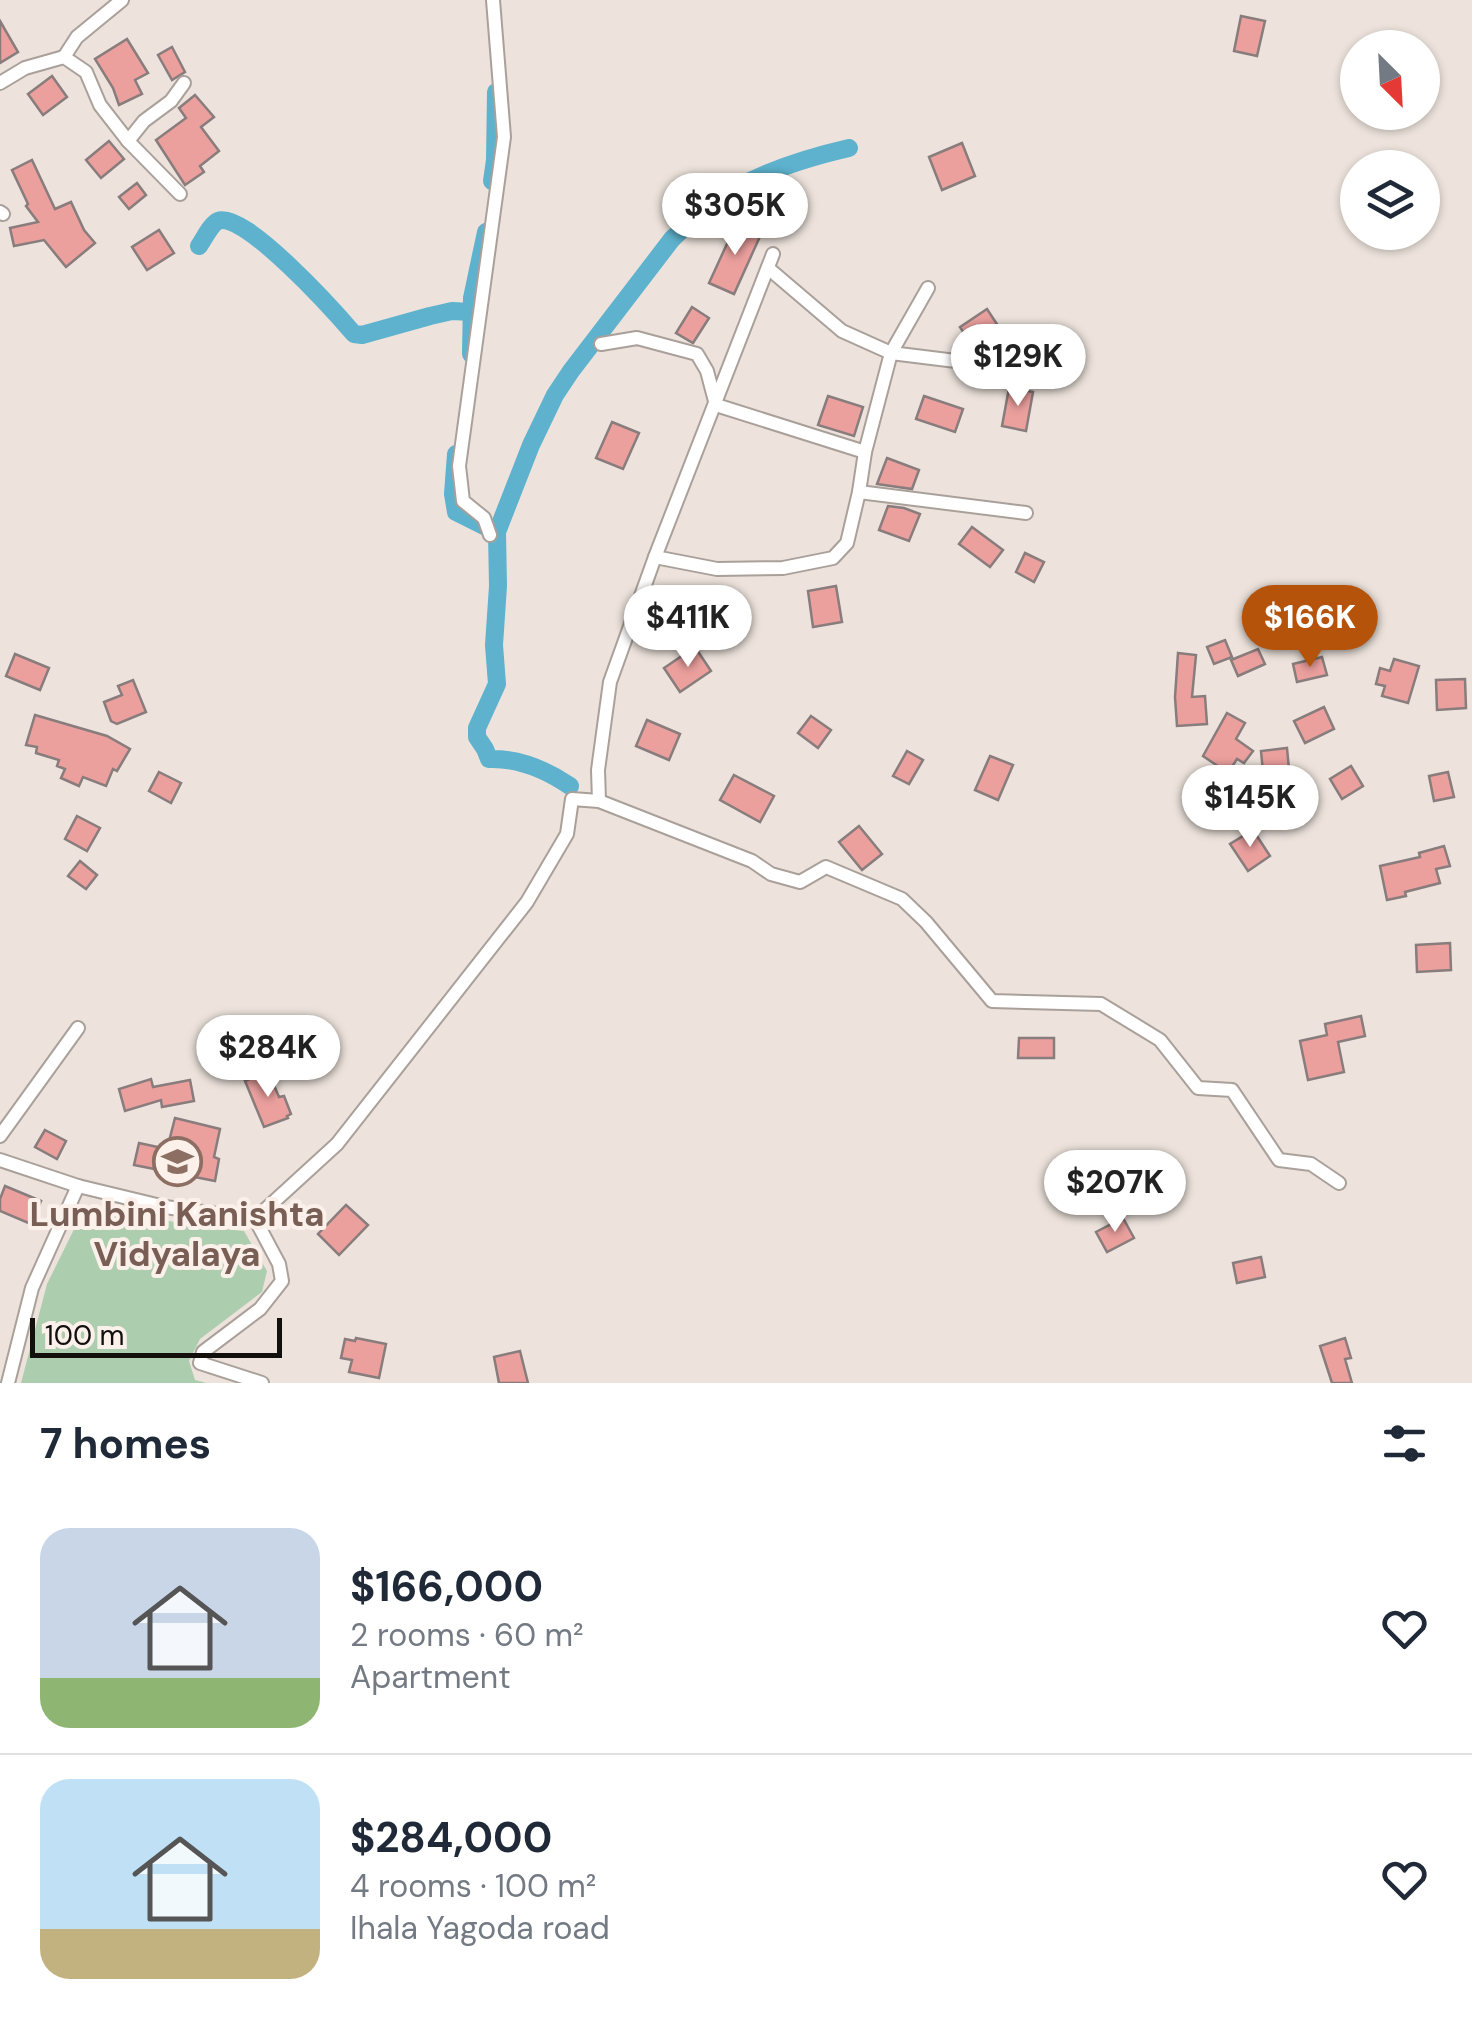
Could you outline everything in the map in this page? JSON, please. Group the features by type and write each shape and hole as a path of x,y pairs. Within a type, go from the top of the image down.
{"street":[{"path":"0,83 25,68 64,57 77,38 122,0"},
{"path":"490,535 484,518 463,501 459,466 504,137 493,0"},
{"path":"64,57 86,72 100,105 128,141 180,194"},
{"path":"128,141 184,83"},
{"path":"599,800 598,770 610,682 773,254"},
{"path":"768,268 842,331 891,354 972,363"},
{"path":"655,557 717,569 783,568 833,558 846,543 891,354 928,288"},
{"path":"600,344 637,338 697,354 708,371 716,405"},
{"path":"716,405 865,452"},
{"path":"859,492 1026,512"},
{"path":"255,1219 336,1144 526,902 567,834 572,800 599,800 752,860 771,874 800,882 826,867 902,899 992,1000 1100,1004 1160,1040 1198,1088 1232,1090 1279,1160 1311,1164 1339,1183"},
{"path":"0,1136 78,1028"},
{"path":"0,1160 78,1186 165,1207 255,1219"},
{"path":"8,1383 32,1288 78,1186"},
{"path":"255,1219 280,1264 282,1281 260,1309 203,1352 200,1363 262,1383"}],"green space":[{"path":"86,1205 244,1231 267,1271 262,1292 200,1339 189,1361 195,1380 207,1383 21,1383 47,1284"}],"building":[{"path":"1241,16 1265,21 1257,56 1234,51"},
{"path":"0,21 18,52 0,63"},
{"path":"127,39 148,73 135,80 142,94 119,105 95,59"},
{"path":"172,47 185,72 172,80 158,55"},
{"path":"52,76 67,97 43,115 28,94"},
{"path":"195,95 214,117 201,127 219,151 200,166 204,172 185,185 156,140 186,118 179,108"},
{"path":"109,141 124,159 101,178 86,160"},
{"path":"962,143 975,176 942,190 929,157"},
{"path":"32,160 55,209 71,202 95,243 66,267 44,240 14,246 10,228 38,222 26,206 12,170"},
{"path":"137,183 146,195 129,209 119,197"},
{"path":"737,222 762,232 734,294 709,283"},
{"path":"159,230 174,253 147,270 132,247"},
{"path":"692,307 709,318 693,343 676,333"},
{"path":"987,309 1006,338 979,356 960,327"},
{"path":"1009,388 1033,392 1026,431 1002,426"},
{"path":"828,396 863,407 854,436 818,425"},
{"path":"924,396 963,409 955,432 916,419"},
{"path":"612,422 639,433 623,469 596,458"},
{"path":"887,458 919,470 912,489 877,484"},
{"path":"888,506 920,514 909,541 879,530"},
{"path":"972,527 1003,550 990,567 959,544"},
{"path":"1025,553 1044,562 1034,582 1016,572"},
{"path":"836,586 842,622 813,627 808,591"},
{"path":"742,600 744,623 714,626 712,603"},
{"path":"1225,640 1232,657 1214,664 1207,647"},
{"path":"695,647 711,671 680,692 664,668"},
{"path":"1258,649 1265,664 1238,676 1231,660"},
{"path":"1178,653 1196,655 1192,697 1205,696 1207,724 1177,726"},
{"path":"15,654 49,668 40,690 6,676"},
{"path":"1322,657 1327,675 1297,682 1293,664"},
{"path":"1394,659 1419,666 1408,703 1382,696 1385,686 1376,684 1380,668 1390,671"},
{"path":"1465,679 1466,708 1437,710 1436,680"},
{"path":"133,680 146,712 117,724 111,721 104,702 122,695 118,686"},
{"path":"1324,707 1334,729 1305,743 1294,721"},
{"path":"1227,713 1245,723 1236,739 1253,751 1244,763 1237,759 1228,773 1203,756"},
{"path":"35,715 107,736 130,749 117,771 113,769 106,786 83,777 79,786 61,778 65,769 57,766 59,760 36,753 37,747 26,745"},
{"path":"811,716 831,730 818,748 798,733"},
{"path":"647,720 680,734 669,760 636,746"},
{"path":"1287,748 1289,769 1263,772 1261,751"},
{"path":"907,751 923,760 909,784 893,776"},
{"path":"990,756 1013,765 998,800 975,790"},
{"path":"1351,766 1363,786 1342,799 1330,779"},
{"path":"159,772 181,783 171,803 149,791"},
{"path":"1448,772 1454,797 1434,801 1429,776"},
{"path":"734,775 774,796 760,822 720,800"},
{"path":"77,816 100,828 87,851 65,839"},
{"path":"859,826 882,854 862,870 839,842"},
{"path":"1253,830 1270,856 1248,871 1230,844"},
{"path":"1444,846 1450,866 1436,869 1440,883 1387,900 1380,866 1420,857 1419,853"},
{"path":"80,861 97,875 86,889 68,876"},
{"path":"1450,943 1451,970 1417,972 1416,945"},
{"path":"1361,1016 1365,1036 1338,1042 1344,1072 1308,1080 1300,1041 1327,1035 1325,1024"},
{"path":"1019,1038 1054,1038 1054,1058 1018,1058"},
{"path":"268,1071 291,1114 264,1127 245,1081"},
{"path":"151,1079 153,1087 190,1080 194,1101 162,1107 161,1100 125,1111 119,1089"},
{"path":"175,1118 220,1129 214,1157 219,1159 215,1181 134,1165 139,1143 167,1149"},
{"path":"45,1130 66,1141 57,1159 35,1147"},
{"path":"5,1186 41,1201 31,1224 0,1211"},
{"path":"346,1205 368,1225 339,1255 318,1234"},
{"path":"1123,1218 1134,1238 1107,1252 1096,1232"},
{"path":"1261,1257 1265,1277 1237,1283 1233,1263"},
{"path":"1345,1338 1351,1358 1345,1359 1352,1383 1332,1383 1320,1346"},
{"path":"345,1339 386,1344 379,1378 349,1372 352,1360 341,1358"},
{"path":"520,1351 528,1383 499,1383 494,1357"}],"waterway":[{"path":"492,181 496,92"},
{"path":"570,786 531,766 489,759 477,737 477,728 497,684 497,532 531,445 571,371 672,239 694,217 758,177 849,148"},
{"path":"199,246 218,221 231,222 248,231 289,266 354,334 452,311 471,312"},
{"path":"471,354 472,298 486,232"},
{"path":"456,454 456,512 496,532"}],"place":[{"name":"Lumbini Kanishta Vidyalaya","path":"177,1162"}]}
